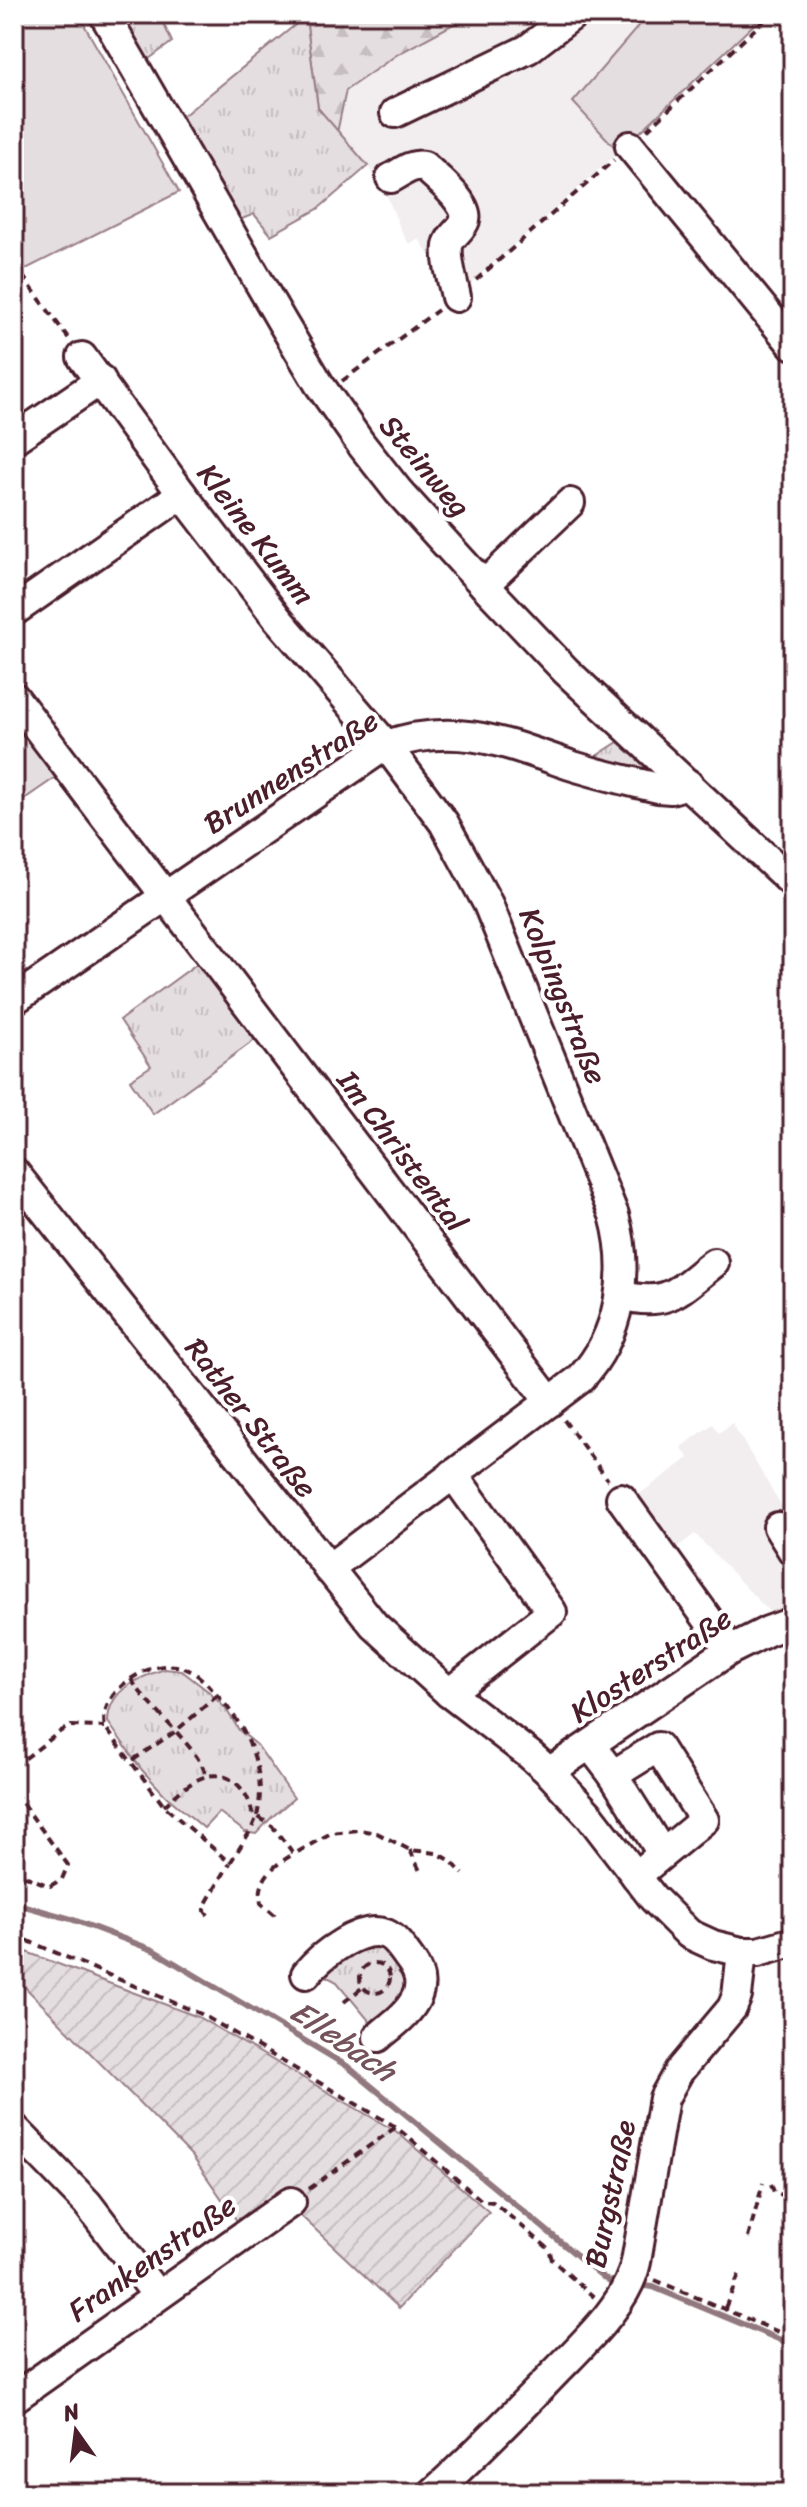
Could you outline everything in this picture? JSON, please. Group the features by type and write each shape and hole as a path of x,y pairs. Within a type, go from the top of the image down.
{"street":[{"name":"Steinweg","path":"104,14 325,393 398,491 566,671 793,883"},
{"path":"395,113 528,49 574,14"},
{"path":"630,146 793,345"},
{"path":"391,178 410,167 424,166 457,198 466,214 465,222 451,237 448,246 456,297"},
{"name":"Kleine Kumm","path":"82,357 277,618 386,745"},
{"path":"14,439 101,380"},
{"path":"14,611 182,494"},
{"path":"484,585 570,503"},
{"name":"Im Christental","path":"14,697 550,1402"},
{"name":"Brunnenstraße","path":"14,1000 386,745 424,735 485,737 577,767 658,788 671,789 688,784"},
{"name":"Kolpingstraße","path":"328,1569 580,1379 594,1364 613,1326 620,1295 621,1238 614,1215 512,959 488,904 444,823 386,745"},
{"name":"Rather Straße","path":"14,1172 374,1625 449,1693 549,1772 590,1816 653,1898 689,1934 713,1945 742,1952"},
{"path":"620,1295 641,1301 670,1297 714,1263"},
{"path":"449,1693 552,1612 453,1474"},
{"path":"621,1498 730,1650"},
{"name":"Klosterstraße","path":"549,1772 730,1650 793,1622"},
{"path":"590,1745 613,1775 662,1853"},
{"path":"613,1775 658,1747 704,1820 636,1876"},
{"path":"306,1974 315,1963 344,1942 375,1932 391,1937 416,1967 419,1988 404,2015 378,2037"},
{"path":"742,1952 772,1949 793,1942"},
{"name":"Burgstraße","path":"433,2493 482,2449 624,2290 664,2098 679,2071 732,2008 737,1996 742,1952"},
{"path":"14,2128 87,2203 157,2295"},
{"name":"Frankenstraße","path":"14,2398 291,2202"}],"path":[{"path":"325,393 456,297 630,146 771,14"},
{"path":"14,264 82,357"},
{"path":"550,1402 621,1498"},
{"path":"208,1915 205,1905 254,1824 257,1816 260,1790 250,1742 218,1695 183,1668 163,1667 131,1679 112,1696 103,1720 105,1727 164,1806 230,1863"},
{"path":"131,1679 141,1695 176,1731 205,1770 206,1776"},
{"path":"133,1760 176,1731 218,1695"},
{"path":"14,1767 71,1726 105,1727"},
{"path":"164,1806 206,1776 218,1776 239,1785 249,1800 254,1824"},
{"path":"14,1792 68,1865 62,1879 50,1886 14,1872"},
{"path":"257,1816 272,1826 294,1854"},
{"path":"275,1915 261,1903 260,1887 274,1865 331,1833 343,1830 377,1833 410,1850 437,1853 450,1860 463,1874"},
{"path":"410,1850 420,1871"},
{"path":"14,1935 201,2014 396,2127 482,2201 493,2202 549,2249 552,2260 624,2290 725,2308 793,2338"},
{"path":"376,1964 387,1970 389,1982 384,1990 376,1993 363,1987 360,1978 365,1967 376,1964"},
{"path":"344,2002 363,1987"},
{"path":"291,2202 396,2127"},
{"path":"748,2238 763,2183"},
{"path":"771,2184 774,2192 793,2199"},
{"path":"725,2308 741,2270"}],"shaded area":[{"path":"472,14 645,14 636,29 573,102 619,152 455,297 419,239 409,244 385,191 368,166 337,133 346,90 398,54"},
{"path":"732,1423 793,1525 793,1600 786,1604 793,1617 779,1622 695,1534 668,1554 630,1501 689,1458 681,1447 713,1424 719,1433"}],"green space":[{"path":"14,14 78,14 179,192 26,269 14,252"},
{"path":"120,14 159,14 172,42 149,59 142,58"},
{"path":"297,14 338,14 307,26 318,108 368,166 318,209 271,235 254,214 237,221 178,120 300,21"},
{"path":"301,14 472,14 398,54 346,90 337,133 318,108 307,26"},
{"path":"645,14 765,14 619,152 573,102 636,29"},
{"path":"14,709 62,773 14,806"},
{"path":"618,742 648,768 634,769 595,757"},
{"path":"198,963 256,1039 153,1114 130,1080 151,1066 120,1020"},
{"path":"165,1669 182,1671 226,1709 239,1730 257,1745 294,1798 256,1834 245,1832 219,1812 204,1828 166,1796 142,1770 108,1722 109,1711 119,1693 145,1676"},
{"path":"383,1936 416,1980 375,2028 337,1982 315,1970"},
{"path":"16,1948 198,2017 397,2132 489,2212 399,2308 284,2200 242,2228 192,2156 14,1976"}],"waterway":[{"name":"Ellebach","path":"14,1903 71,1919 153,1950 347,2066 608,2281 621,2283"},
{"path":"636,2285 653,2287 793,2345"}]}
